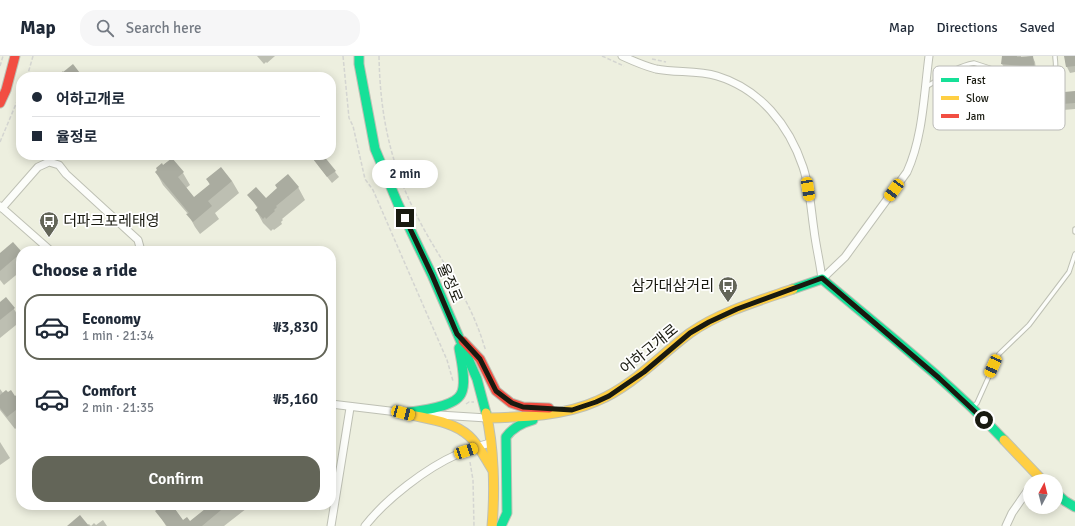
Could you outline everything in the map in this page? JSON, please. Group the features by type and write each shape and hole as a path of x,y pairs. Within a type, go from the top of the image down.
{"main road":[{"path":"0,103 6,90 15,56"},
{"name":"율정로","path":"359,56 359,64 375,149 398,204 432,275 477,379 487,418 493,470 494,500 492,526"},
{"path":"822,278 972,408 1000,436 1034,474"},
{"name":"어하고개로","path":"487,418 514,417 572,410 596,402 609,396 644,372 690,333 723,314 822,278"},
{"path":"457,334 480,359 496,391 512,403 523,407 572,410"},
{"path":"403,413 436,407 454,402 458,399 461,394 462,365 457,334"},
{"path":"501,526 507,513 506,437 510,430 521,423 572,410"},
{"path":"403,413 452,426 464,432 477,447 493,470"},
{"path":"1063,499 1075,507"}],"street":[{"path":"622,56 642,65 656,69 693,72 724,78 751,92 767,105 785,128 793,142 803,168 808,189 822,278"},
{"name":"어하고개로","path":"822,278 845,257 907,172 915,149 920,124 929,56"},
{"path":"45,246 1,207 38,166 49,162 59,165 66,174 138,240 140,246"},
{"path":"336,405 350,408 403,413 487,418"},
{"path":"336,495 350,408"},
{"path":"365,526 372,516 432,467 458,453 490,443"},
{"path":"1006,526 1012,513 1023,497"},
{"path":"331,526 334,510"}],"lane":[{"path":"1055,56 1056,66"},
{"path":"964,66 969,64 984,66"},
{"path":"925,88 933,83"},
{"path":"972,408 977,403 998,354 1029,325 1069,272 1075,254"}],"path":[{"path":"0,66 3,56"},
{"path":"28,72 33,56"},
{"path":"343,56 349,118 353,126 365,179 373,190 447,360 454,385"},
{"path":"379,56 379,86 386,133 399,177 417,216 459,289 478,327 488,356"},
{"path":"602,56 627,68"},
{"path":"648,58 670,63"},
{"path":"0,142 16,104"},
{"path":"630,369 654,350"},
{"path":"470,462 473,480 474,526"}],"building":[{"path":"1002,56 1033,56 1034,66 1020,66 1001,64"},
{"path":"1064,56 1075,56 1075,66 1066,67"},
{"path":"73,64 79,72 63,72"},
{"path":"1075,91 1075,103 1065,104 1065,92"},
{"path":"169,160 174,160 184,172 178,177 194,197 210,184 206,179 221,167 232,181 208,201 212,206 193,222 186,214 189,213 155,172 157,170 156,168 162,163 163,165"},
{"path":"314,160 327,160 336,171 327,177"},
{"path":"288,174 299,187 276,206 275,211 266,219 265,217 263,219 255,210 258,207 247,195 256,187 266,198 277,188 275,185"},
{"path":"13,242 17,246 16,257 0,271 0,253"},
{"path":"6,297 15,308 0,320 0,302"},
{"path":"6,390 8,392 11,390 15,396 16,395 16,410 7,417 0,408 0,395"},
{"path":"176,510 183,520 187,517 190,521 204,510 221,510 202,526 167,526 155,511"},
{"path":"80,515 89,526 67,526"}],"traffic: fast":[{"path":"359,56 359,64 375,149 398,204 432,275 477,379 486,413"},
{"path":"793,289 822,279 961,397 1004,440"},
{"path":"403,413 443,406 457,399 461,394 464,384 459,348"},
{"path":"501,526 507,513 506,437 518,426 533,420"},
{"path":"1063,499 1075,507"}],"traffic: slow":[{"path":"487,418 557,413 597,401 610,395 634,379 690,333 714,319 793,289"},
{"path":"486,413 491,440 493,469 492,526"},
{"path":"407,414 440,421 463,431 476,443 492,469"},
{"path":"1004,440 1036,474"}],"traffic: jam":[{"path":"0,103 6,90 15,56"},
{"path":"463,341 480,359 496,391 511,403 523,407 549,408"}],"place":[{"name":"더파크포레태영","path":"49,238"},
{"name":"삼가대삼거리","path":"728,303"}],"route":[{"path":"405,218 432,275 457,334 480,359 496,391 512,403 523,407 572,410 596,402 609,396 644,372 690,333 723,314 822,278 939,378 984,420"}]}
